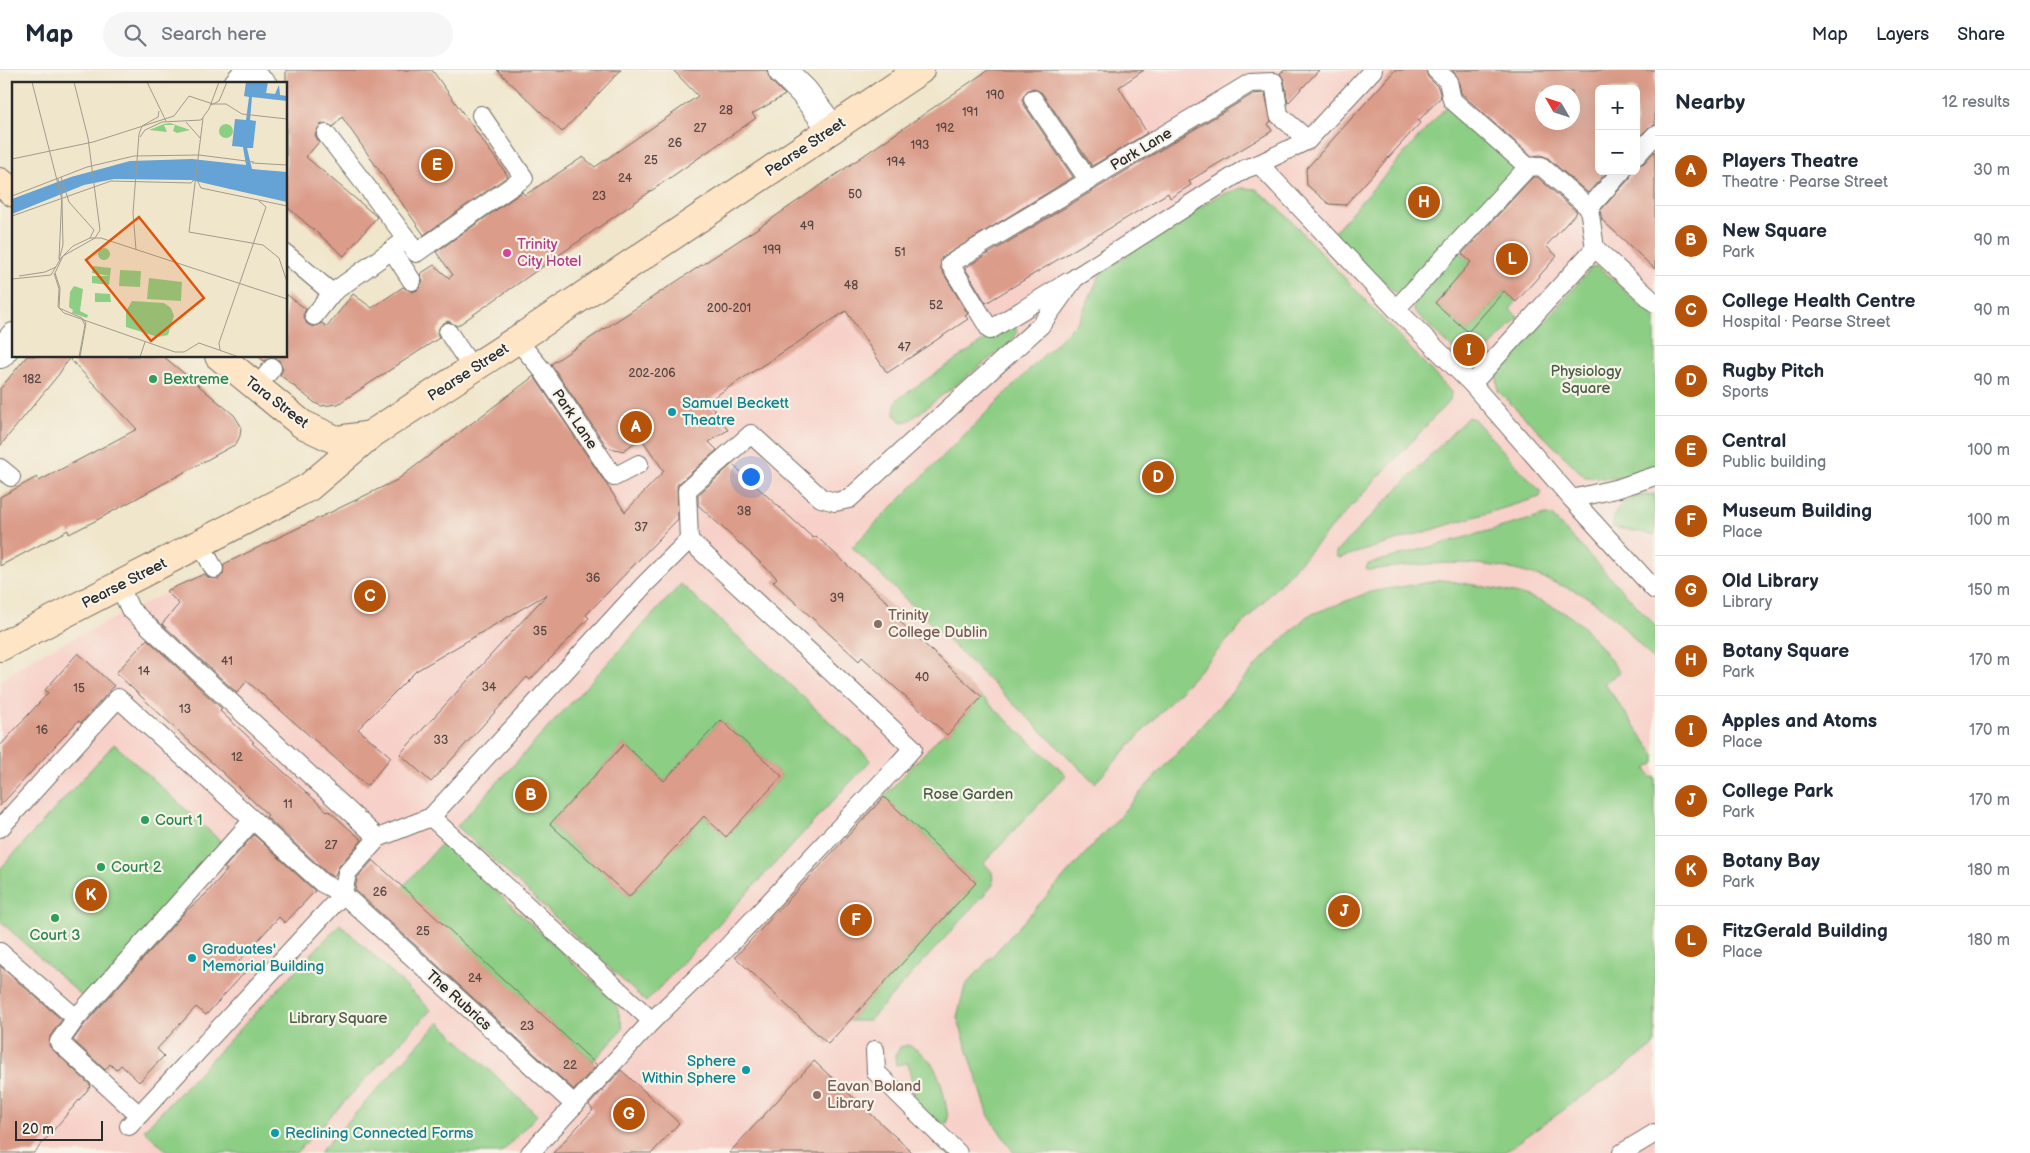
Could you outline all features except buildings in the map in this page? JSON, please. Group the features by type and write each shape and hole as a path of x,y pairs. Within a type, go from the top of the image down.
{"main road":[{"name":"Pearse Street","path":"0,647 309,487 370,435 517,340 920,70"},
{"path":"0,182 12,191"},
{"name":"Tara Street","path":"223,358 265,378 302,424 336,440 370,435"}],"street":[{"path":"240,82 251,70"},
{"path":"782,70 804,92 832,129"},
{"path":"0,354 12,339"}],"lane":[{"path":"251,70 266,82"},
{"path":"530,1153 652,1021 716,960 913,748 689,540 687,490 751,434 821,498 836,502 849,499 1040,325 1075,278 1245,168 1258,164 1308,140 1373,70"},
{"path":"1436,70 1448,81 1452,100 1528,167"},
{"name":"Park Lane","path":"1075,278 990,330 950,264 1250,83 1274,82 1279,115 1308,140"},
{"path":"1033,99 1089,181"},
{"path":"326,134 416,253 524,178 481,116"},
{"path":"1640,152 1655,135"},
{"path":"1258,164 1396,309 1472,384 1572,499 1655,590"},
{"path":"1396,309 1528,167 1541,166 1588,208 1594,248 1655,304"},
{"path":"1588,208 1618,175"},
{"path":"314,316 332,293 407,239"},
{"path":"1472,384 1594,248"},
{"path":"392,250 412,281"},
{"path":"288,256 332,293"},
{"path":"448,332 472,369"},
{"name":"Park Lane","path":"517,340 542,371 614,477 639,464"},
{"path":"1572,499 1619,488 1655,476"},
{"path":"253,820 76,1018 59,1042 134,1120 343,894 347,873 378,838 431,817 645,584 689,540"},
{"path":"200,543 214,569"},
{"path":"119,585 130,609 378,838"},
{"name":"The Rubrics","path":"0,828 118,698 322,883 343,894 574,1105"},
{"path":"431,817 652,1021"},
{"path":"0,952 76,1018"},
{"path":"875,1050 876,1072 958,1153"},
{"path":"1622,1153 1655,1133"}],"shaded area":[{"name":"Trinity College Dublin","path":"988,70 1655,70 1655,1153 0,1153 0,681 35,657 397,480 553,362 770,220"}],"green space":[{"path":"1447,106 1518,169 1400,297 1331,235"},
{"path":"1241,188 1256,189 1281,210 1451,392 1450,400 1095,783 852,547 1079,320 1101,273 1181,218 1218,196"},
{"path":"1457,249 1471,262 1435,303 1468,332 1504,291 1516,302 1510,309 1518,317 1479,359 1466,360 1459,355 1414,311 1412,304"},
{"name":"Physiology Square","path":"1598,266 1655,318 1655,467 1630,477 1585,477 1498,391 1497,376 1592,267"},
{"path":"1008,324 1015,325 1017,332 1010,343 910,420 903,422 895,415 894,409 898,399"},
{"path":"1468,417 1474,419 1541,492 1540,497 1339,558 1336,556 1336,552"},
{"path":"1655,494 1655,535 1613,527 1616,512 1620,506 1639,496"},
{"path":"1546,515 1552,516 1655,625 1655,662 1602,607 1575,591 1531,574 1508,568 1463,563 1440,563 1368,570 1366,568 1368,564"},
{"path":"1443,580 1513,593 1547,604 1563,612 1583,626 1620,672 1604,683 1655,755 1655,763 1646,769 1652,778 1655,777 1655,1045 1503,1153 1014,1153 989,1116 957,1017 965,986 1260,661 1307,616 1370,592"},
{"path":"681,584 871,760 646,1002 457,826","holes":["721,720 782,776 726,837 704,816 629,897 550,824 624,744 664,781"]},
{"name":"Rose Garden","path":"982,697 1066,775 984,863 992,872 993,885 869,1021 849,1021 976,883 884,797 944,732 947,735"},
{"path":"114,744 227,847 86,1000 0,921 0,869"},
{"path":"443,842 616,1003 623,1029 593,1061 402,888"},
{"name":"Library Square","path":"340,924 431,1010 296,1153 169,1153 144,1130"},
{"name":"Library Square","path":"439,1022 537,1115 501,1153 319,1153"},
{"path":"908,1045 927,1058 938,1075 948,1117 947,1123 943,1126 916,1104 908,1063 896,1065 895,1057 900,1047"}],"place":[{"name":"Central","path":"437,165"},
{"name":"Botany Square","path":"1424,202"},
{"name":"Trinity City Hotel","path":"507,253"},
{"name":"FitzGerald Building","path":"1512,259"},
{"name":"Apples and Atoms","path":"1469,350"},
{"name":"Bextreme","path":"153,379"},
{"name":"Samuel Beckett Theatre","path":"672,412"},
{"name":"Players Theatre","path":"636,427"},
{"name":"Rugby Pitch","path":"1158,477"},
{"name":"College Health Centre","path":"370,596"},
{"name":"Trinity College Dublin","path":"878,624"},
{"name":"New Square","path":"531,795"},
{"name":"Court 1","path":"145,820"},
{"name":"Court 2","path":"101,867"},
{"name":"Botany Bay","path":"91,895"},
{"name":"College Park","path":"1344,911"},
{"name":"Court 3","path":"55,918"},
{"name":"Museum Building","path":"856,920"},
{"name":"Graduates' Memorial Building","path":"192,958"},
{"name":"Sphere Within Sphere","path":"746,1070"},
{"name":"Eavan Boland Library","path":"817,1095"},
{"name":"Old Library","path":"629,1114"},
{"name":"Reclining Connected Forms","path":"275,1133"}]}
